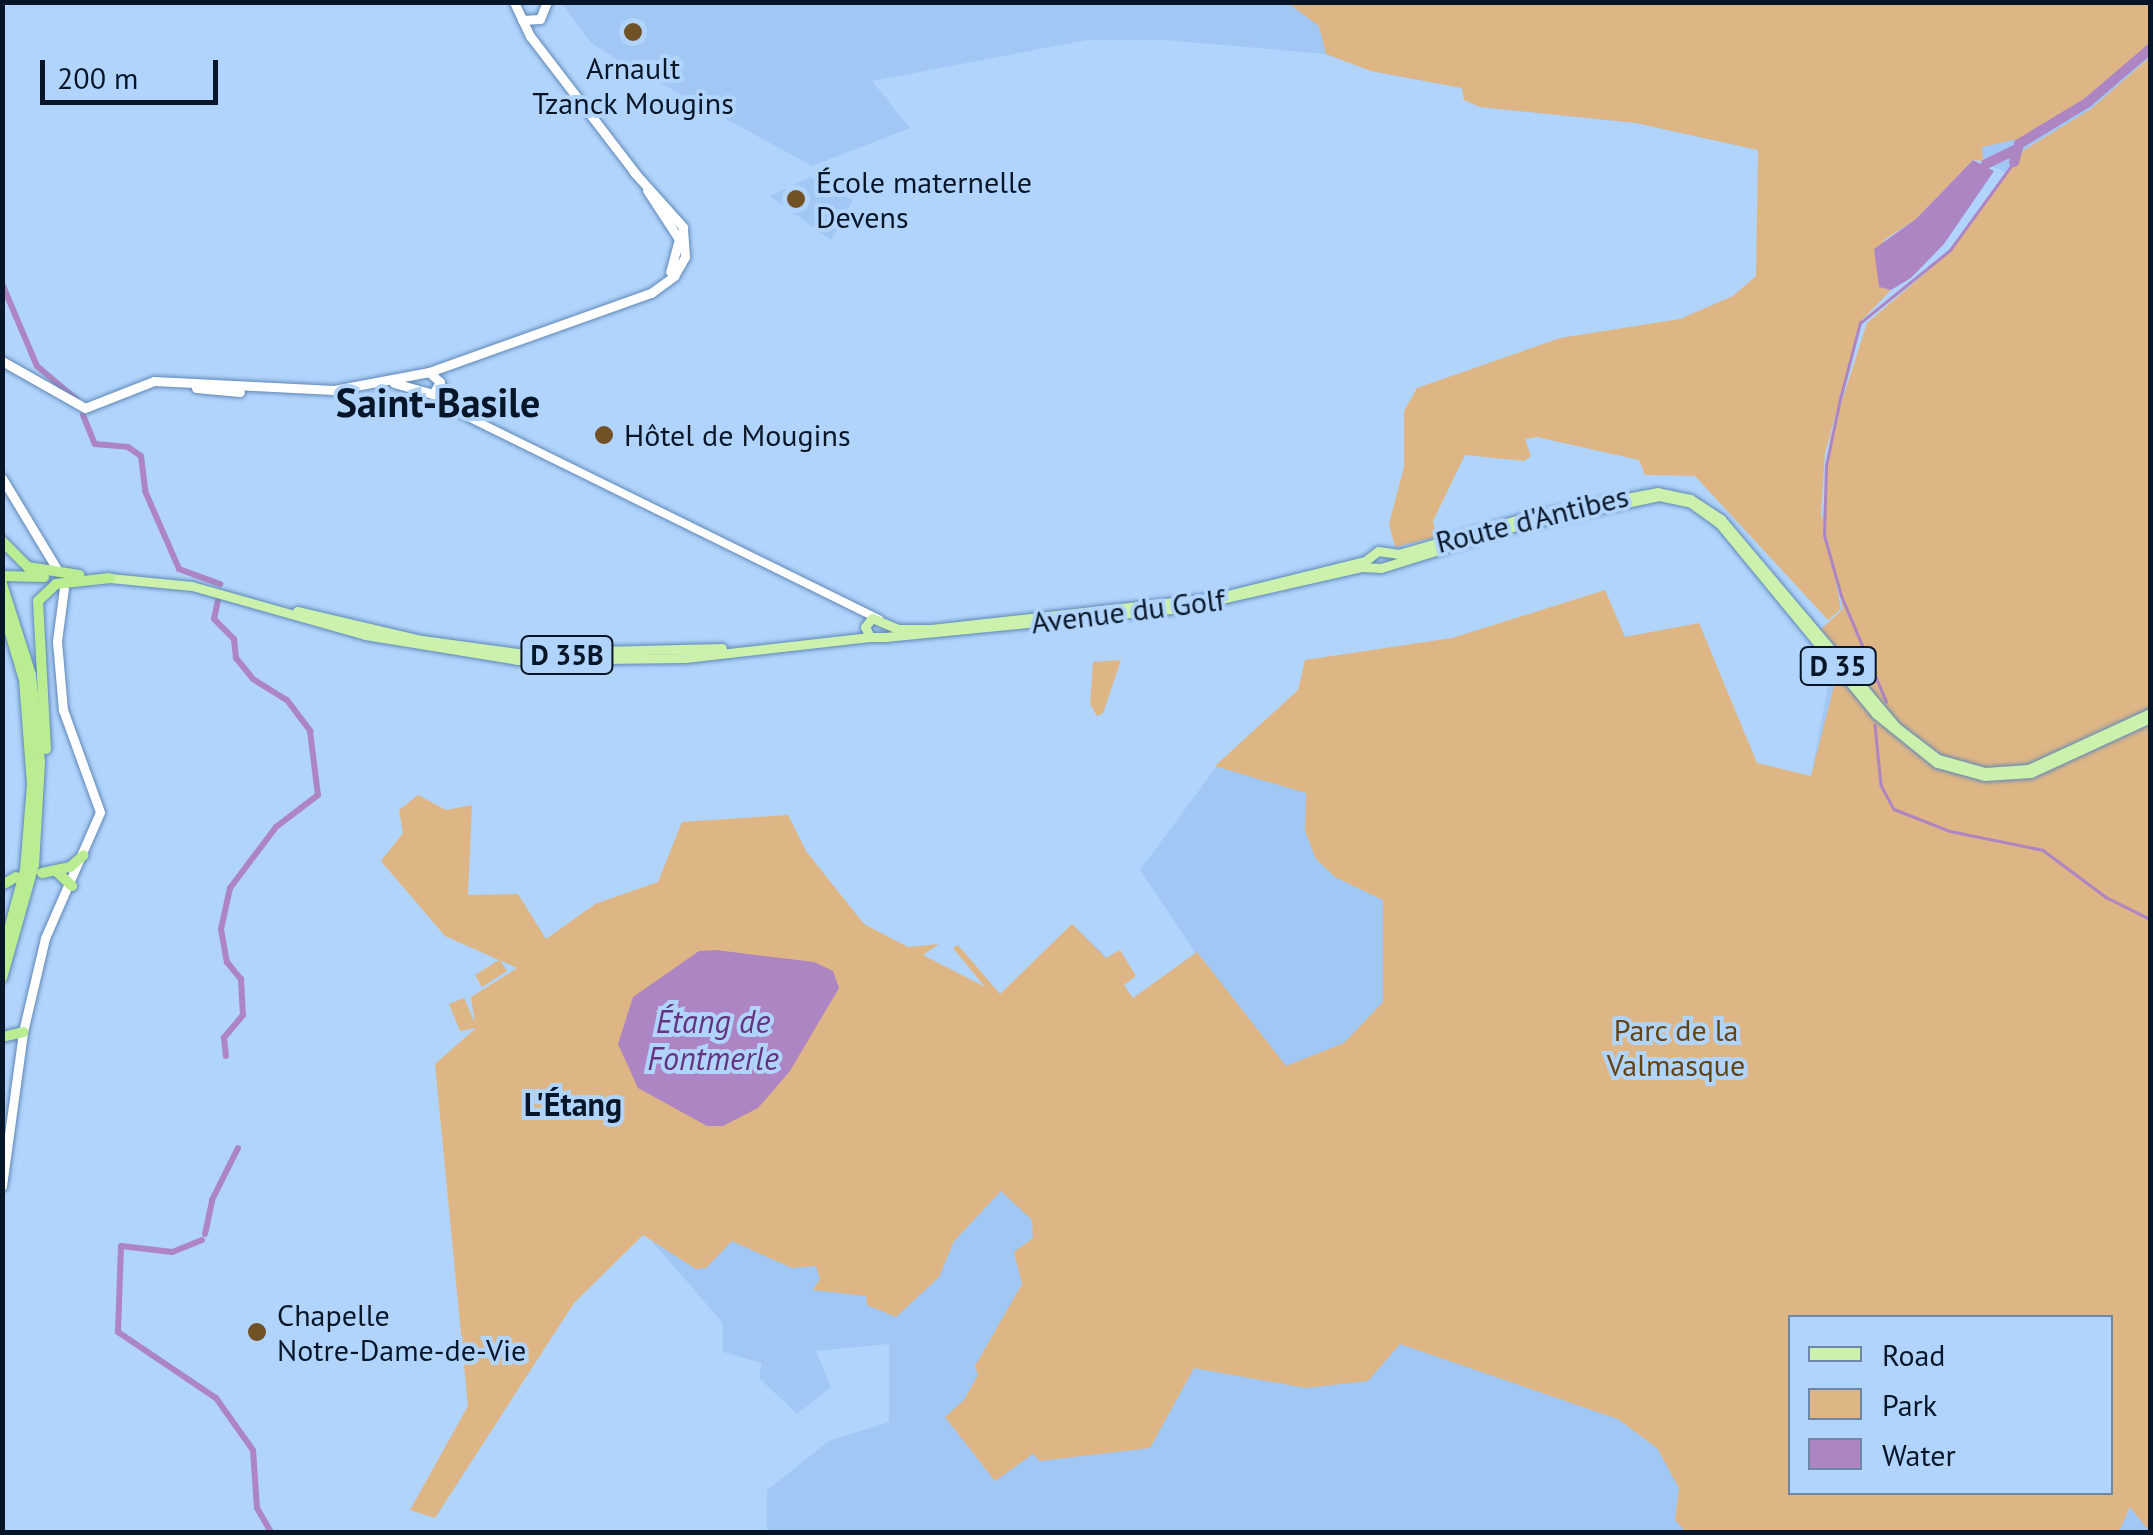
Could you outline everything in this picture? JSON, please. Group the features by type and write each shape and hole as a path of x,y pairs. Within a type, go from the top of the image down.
{"highway":[{"path":"2,540 35,570 110,578"},
{"path":"2,576 110,578"},
{"path":"2,978 30,888 39,816 46,706 35,608 56,584 110,578"},
{"path":"4,587 34,694 39,816"},
{"path":"2,606 24,680 32,784 25,870 2,955"},
{"path":"42,873 56,871 84,855"},
{"path":"56,871 70,883"},
{"path":"2,886 16,877"}],"main road":[{"path":"540,46 537,21 547,2"},
{"path":"2,362 80,408 96,407 130,389 163,380 330,396 429,372 626,300 670,273 680,244 667,214 540,46 514,3"},
{"path":"522,20 537,21"},
{"path":"386,381 434,394 448,364"},
{"path":"429,372 440,382"},
{"path":"414,375 414,388"},
{"path":"2,478 56,570"},
{"name":"Route d'Antibes","path":"1372,562 1648,492 1702,504 1738,536 1896,727 1956,766 1985,772 2028,768 2150,716"},
{"name":"Avenue du Golf","path":"881,621 906,630 1220,596 1372,562"},
{"name":"Avenue du Golf","path":"869,631 985,628 1181,608 1372,562"},
{"name":"D 35B","path":"110,578 192,586 460,654 566,662 685,654 869,631"},
{"path":"2,1186 15,1036 46,941 84,855 100,804 66,725 60,635 64,588"},
{"path":"869,631 881,621"},
{"path":"869,631 881,621"},
{"path":"972,624 985,628"},
{"path":"60,635 70,723 105,807 99,837 70,883"}],"street":[{"name":"Avenue du Golf","path":"440,382 462,414 881,621"},
{"name":"Avenue du Golf","path":"434,394 450,399"},
{"path":"856,610 869,631"}],"shaded area":[{"name":"Parc de la Valmasque","path":"561,2 2150,3 2150,1532 767,1532 767,1490 829,1441 889,1422 889,1344 816,1351 831,1387 797,1414 759,1378 762,1363 723,1352 723,1323 648,1237 699,1197 934,961 1000,995 1072,924 1103,953 1133,999 1166,980 1195,952 1140,870 1217,766 1298,692 1699,624 1756,764 1811,777 1842,609 1822,515 1831,436 1846,390 1863,344 1955,258 2009,174 1971,156 1758,150 1636,123 1480,107 1464,100 1462,88 1371,71 1326,54 1164,40 1087,40 872,81 910,128 812,166 590,42"},
{"path":"810,177 853,200 831,240 770,196"}],"green space":[{"name":"Parc de la Valmasque","path":"1288,3 2150,3 2150,45 2041,134 1982,147 1983,161 1973,160 1916,219 1884,240 1879,287 1891,290 1862,320 1825,453 1821,515 1823,520 1830,438 1867,323 1951,251 2024,150 2091,109 2150,57 2150,1532 2130,1507 2119,1532 1686,1532 1675,1520 1679,1488 1657,1448 1618,1419 1400,1344 1368,1381 1306,1388 1194,1368 1150,1448 1040,1461 1033,1454 995,1481 945,1417 964,1400 978,1375 975,1366 1022,1284 1014,1252 1033,1238 1032,1220 1001,1191 954,1241 939,1277 896,1317 867,1305 866,1296 813,1290 820,1279 816,1266 792,1268 732,1241 706,1268 696,1269 643,1235 574,1303 435,1518 410,1510 468,1406 435,1064 476,1028 460,1031 449,1004 464,998 475,1023 471,997 517,968 500,960 507,971 482,987 475,975 499,960 445,936 381,861 403,833 399,810 418,795 446,810 472,805 468,895 518,894 546,939 595,904 658,882 682,822 788,815 806,851 864,924 908,947 939,944 923,955 985,987 953,948 958,945 1000,994 1072,924 1106,958 1120,950 1136,976 1124,985 1133,998 1197,952 1286,1066 1344,1043 1383,1002 1383,900 1335,877 1316,859 1305,831 1306,793 1215,766 1298,690 1305,660 1452,638 1605,590 1625,637 1699,623 1757,763 1811,776 1842,655 1821,629 1843,609 1825,527 1841,609 1828,620 1695,476 1645,475 1639,460 1537,437 1525,439 1531,456 1524,461 1465,455 1433,521 1436,537 1395,547 1389,524 1404,467 1404,411 1417,388 1560,338 1680,319 1733,296 1756,276 1758,150 1636,123 1480,107 1464,100 1462,88 1371,71 1326,54 1319,26"},
{"path":"1121,660 1103,713 1097,716 1090,704 1093,662"}],"water":[{"path":"1973,160 1994,171 1944,244 1911,278 1891,290 1879,287 1874,249 1916,219"},
{"name":"Étang de Fontmerle","path":"699,951 814,962 833,971 839,988 790,1071 758,1108 723,1126 707,1126 638,1088 618,1044 633,997"}],"waterway":[{"path":"2014,162 2019,144 2088,102 2150,49"},
{"path":"1986,164 2015,150"},
{"path":"1886,702 1841,596 1824,535 1826,466 1840,399 1860,323 1950,250 2014,162"},
{"path":"3,286 37,366 76,399"},
{"path":"83,415 95,444 128,447 141,456 145,491 179,569 220,584"},
{"path":"218,600 214,619 234,639 236,658 253,679 287,700 310,731 318,795 276,827 230,888 221,929 227,962 241,979 243,1015 224,1038 226,1056"},
{"path":"1875,725 1881,785 1894,809 1950,831 2043,850 2106,897 2150,919"},
{"path":"205,1234 212,1200 238,1148"},
{"path":"202,1240 172,1252 121,1246 118,1332 216,1398 253,1450 257,1508 271,1532"}],"place":[{"name":"Arnault Tzanck Mougins","path":"633,32"},
{"name":"École maternelle Devens","path":"796,199"},
{"name":"Hôtel de Mougins","path":"604,435"},
{"name":"Chapelle Notre-Dame-de-Vie","path":"257,1332"}],"district":[{"name":"Saint-Basile","path":"438,402"},
{"name":"L'Étang","path":"573,1104"}]}
